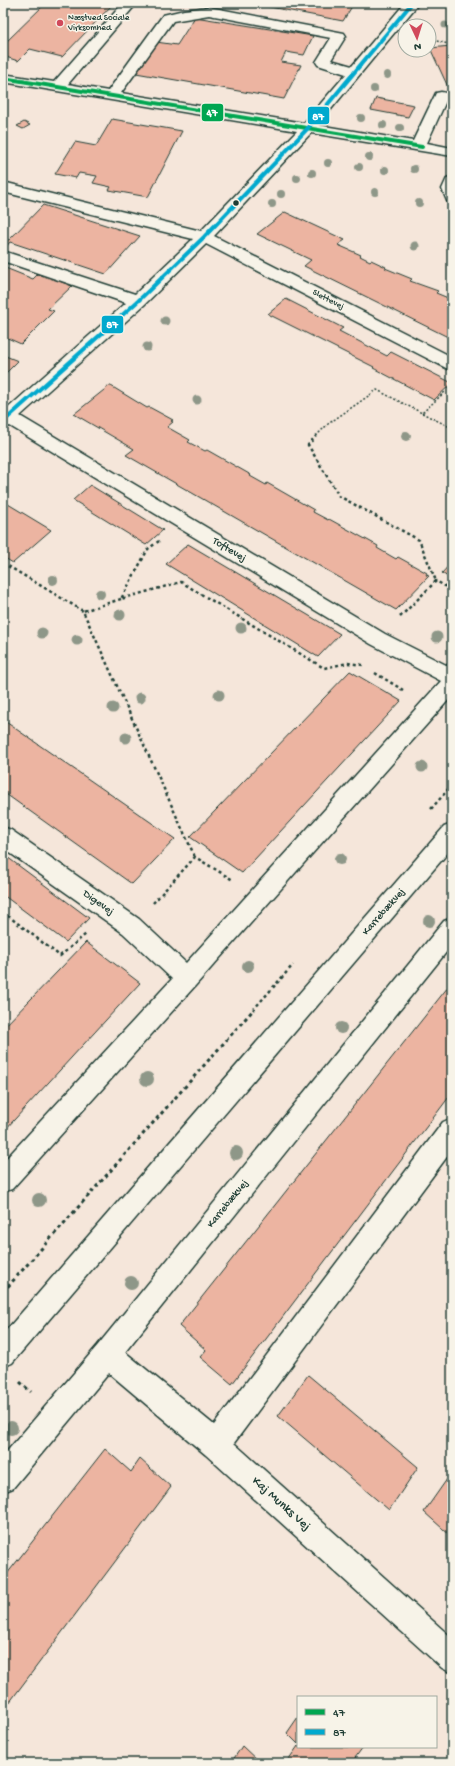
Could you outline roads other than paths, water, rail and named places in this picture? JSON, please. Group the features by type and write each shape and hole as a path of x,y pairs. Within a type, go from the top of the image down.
{"street":[{"path":"58,87 130,3"},
{"path":"5,418 138,301 204,237 308,128 412,3"},
{"path":"112,96 168,18 184,14 209,11 339,36 323,62 355,72"},
{"path":"3,78 452,152"},
{"path":"418,146 441,96 452,98"},
{"path":"452,181 450,189 452,198"},
{"name":"Slettevej","path":"3,187 204,237 452,364"},
{"path":"3,256 138,301"},
{"name":"Toftevej","path":"5,418 378,639 452,677"},
{"path":"3,1180 187,979 452,682"},
{"name":"Karrebækvej","path":"3,1354 452,833"},
{"name":"Digevej","path":"3,836 131,926 187,979"},
{"name":"Karrebækvej","path":"3,1478 54,1414 107,1354 452,928"},
{"path":"216,1445 452,1130"},
{"name":"Kaj Munks Vej","path":"107,1354 216,1445 452,1658"}],"place":[{"name":"Næstved Sociale Virksomhed","path":"60,23"}]}
